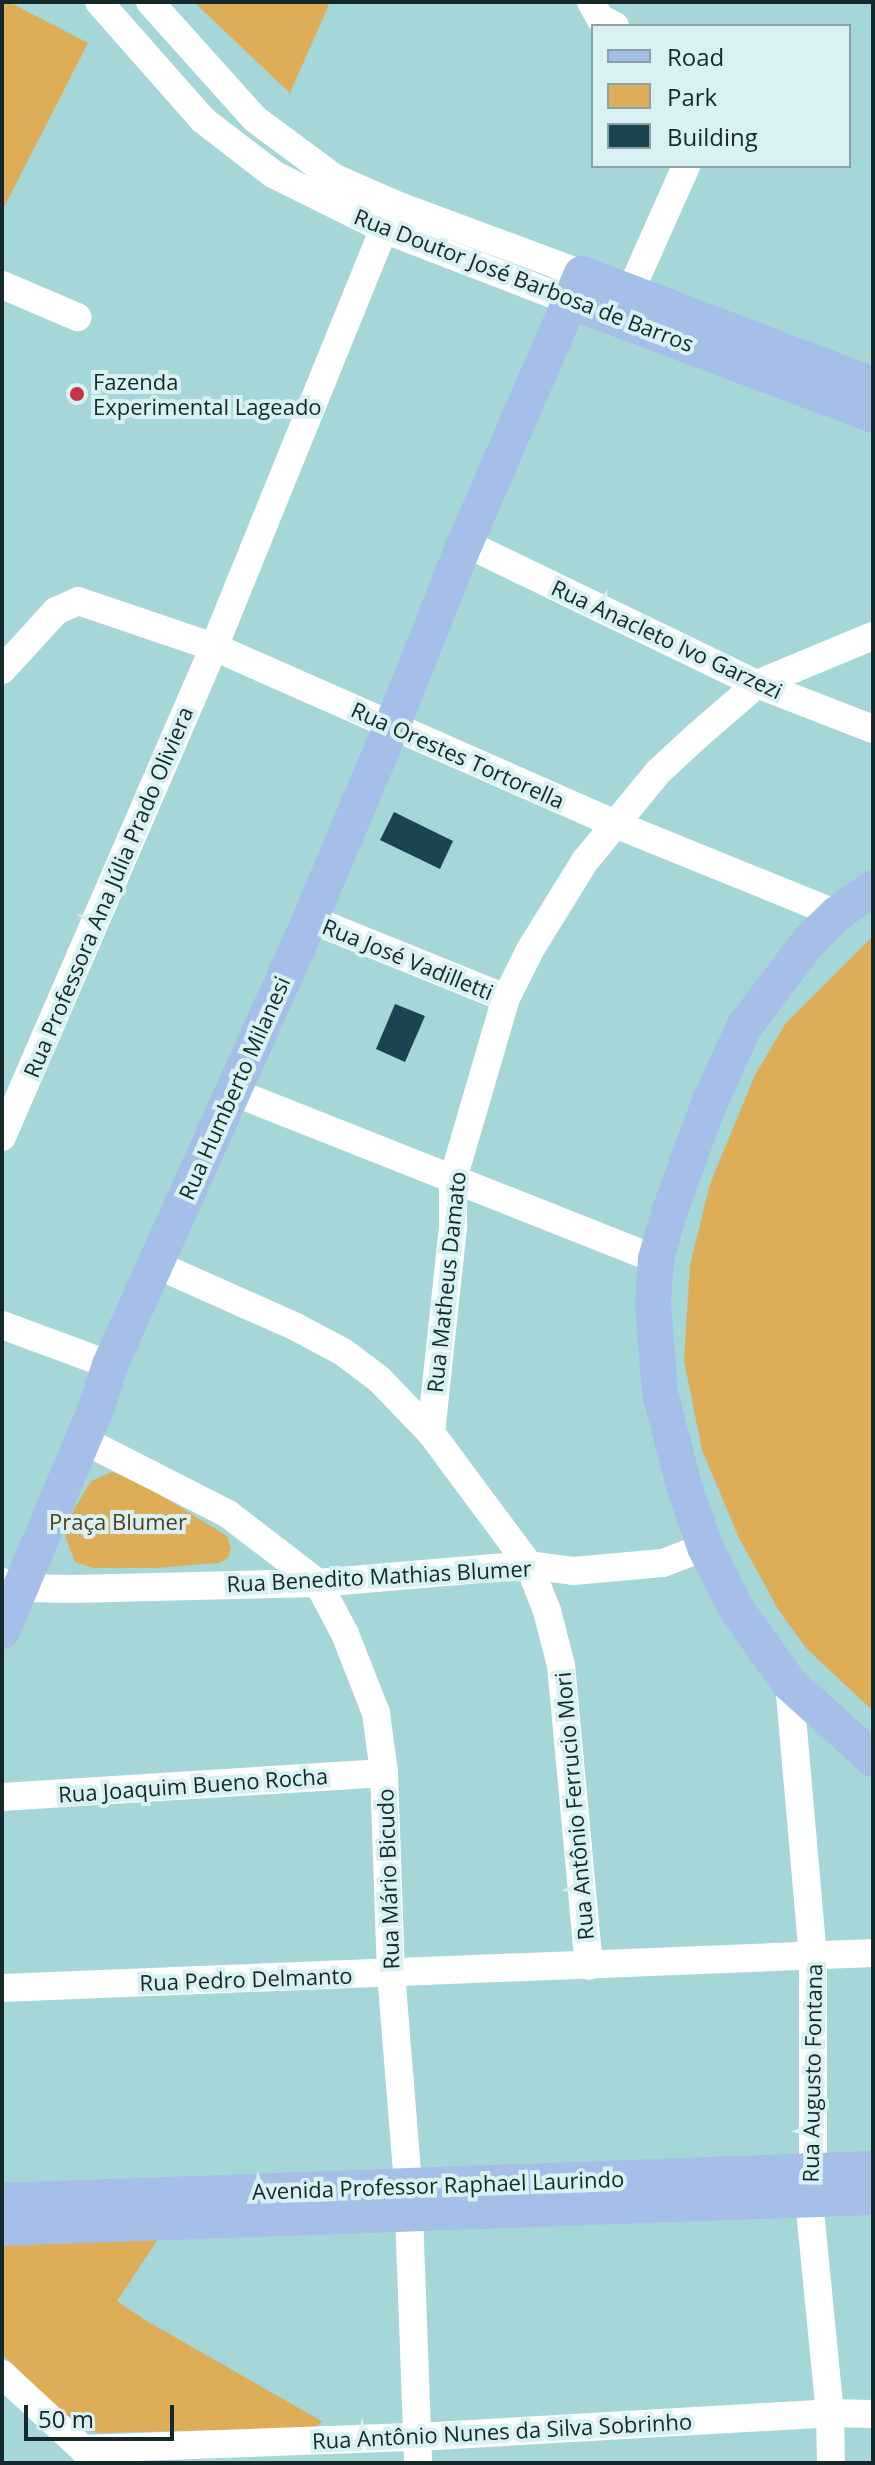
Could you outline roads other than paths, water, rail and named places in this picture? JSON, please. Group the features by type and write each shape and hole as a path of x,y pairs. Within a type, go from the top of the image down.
{"main road":[{"name":"Rua Doutor José Barbosa de Barros","path":"576,288 630,292 873,385"},
{"name":"Rua Doutor José Barbosa de Barros","path":"576,288 873,415"},
{"name":"Rua Humberto Milanesi","path":"2,1631 12,1585 83,1440 110,1365 310,919 465,543 576,288"},
{"path":"873,888 837,914 810,940 744,1027 708,1106 669,1213 656,1259 653,1303 660,1393 684,1486 705,1547 737,1610 789,1683 873,1759"},
{"name":"Avenida Professor Raphael Laurindo","path":"811,2186 873,2169"},
{"name":"Avenida Professor Raphael Laurindo","path":"2,2201 409,2199 811,2186 873,2197"},
{"name":"Avenida Professor Raphael Laurindo","path":"2,2228 409,2199"}],"street":[{"name":"Rua Doutor José Barbosa de Barros","path":"99,2 203,120 273,174 576,288"},
{"name":"Rua Doutor José Barbosa de Barros","path":"150,2 255,119 287,146 390,217"},
{"path":"591,2 600,18 611,24"},
{"path":"171,86 202,59"},
{"path":"630,292 685,168"},
{"name":"Rua Professora Ana Júlia Prado Oliviera","path":"2,1137 214,647 390,217"},
{"path":"2,285 77,317"},
{"name":"Rua Anacleto Ivo Garzezi","path":"465,543 757,684 873,729"},
{"name":"Rua Orestes Tortorella","path":"2,670 56,611 78,601 214,647 615,824 837,914"},
{"name":"Rua Matheus Damato","path":"431,1433 453,1228 453,1179 506,998 530,950 569,886 658,772 757,684 873,636"},
{"name":"Rua José Vadilletti","path":"310,919 506,998"},
{"path":"231,1091 656,1259"},
{"name":"Rua Antônio Ferrucio Mori","path":"157,1265 296,1327 343,1352 379,1379 431,1433 529,1565 561,1665 589,1966"},
{"path":"2,1325 110,1365"},
{"name":"Rua Mário Bicudo","path":"83,1440 228,1514 318,1583 345,1634 376,1713 384,1773 391,1973 409,2199 418,2450"},
{"name":"Rua Benedito Mathias Blumer","path":"12,1585 318,1583 529,1565 573,1571 663,1563 705,1547"},
{"name":"Rua Augusto Fontana","path":"789,1683 813,1955 811,2186 830,2413 831,2463"},
{"name":"Rua Joaquim Bueno Rocha","path":"2,1797 384,1773"},
{"name":"Rua Pedro Delmanto","path":"2,1988 873,1953"},
{"path":"2,2374 90,2456"},
{"name":"Rua Antônio Nunes da Silva Sobrinho","path":"90,2456 418,2450 830,2413 873,2414"}],"place":[{"name":"Fazenda Experimental Lageado","path":"77,394"}],"park label":[{"name":"Praça Blumer","path":"118,1522"}]}
